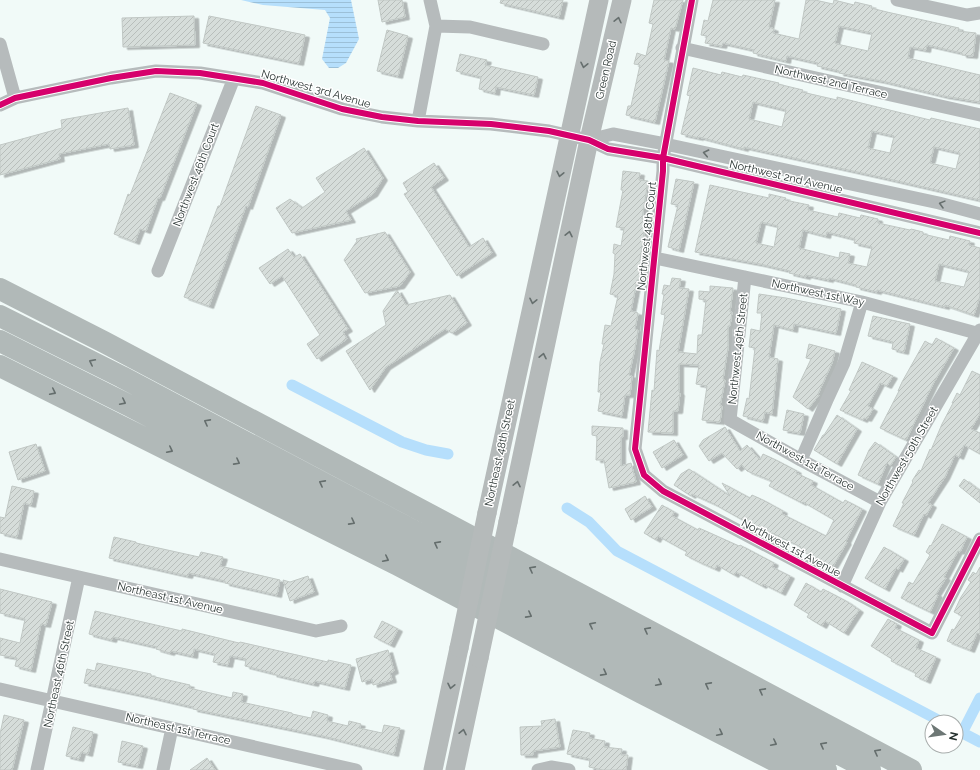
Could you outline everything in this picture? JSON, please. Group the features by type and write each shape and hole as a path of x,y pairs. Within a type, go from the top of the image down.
{"highway":[{"path":"0,289 104,342 911,770"},
{"path":"0,304 55,331 104,342"},
{"path":"0,316 129,381 870,770"},
{"path":"0,341 130,406 592,649 826,770"},
{"path":"0,366 398,565 792,770"}],"main road":[{"name":"Green Road","path":"569,135 599,0"},
{"name":"Green Road","path":"589,140 622,0"},
{"name":"Northeast 48th Street","path":"433,770 569,135"},
{"name":"Northeast 48th Street","path":"455,770 589,140"}],"street":[{"path":"418,121 436,26 430,0"},
{"name":"Northwest 48th Court","path":"644,475 634,449 655,258 663,171 662,158 692,0"},
{"path":"897,0 967,16 980,13"},
{"path":"436,26 470,27 543,44"},
{"path":"0,44 15,98"},
{"name":"Northwest 2nd Terrace","path":"682,48 980,115"},
{"name":"Northwest 3rd Avenue","path":"0,105 15,98 111,78 156,71 200,73 263,83 342,109 382,117 418,121 491,124 549,131 589,140"},
{"name":"Northwest 46th Court","path":"158,271 234,78"},
{"name":"Northwest 2nd Avenue","path":"589,140 613,134 939,203 980,214"},
{"name":"Northwest 2nd Avenue","path":"589,140 608,149 662,158 980,233"},
{"name":"Northwest 1st Way","path":"655,258 862,302 979,332"},
{"name":"Northwest 49th Street","path":"730,420 745,277"},
{"path":"801,460 844,363 862,302"},
{"name":"Northwest 50th Street","path":"842,586 880,502 979,332"},
{"name":"Northwest 1st Terrace","path":"730,420 880,502"},
{"name":"Northwest 1st Avenue","path":"644,475 663,491 932,633 980,539"},
{"name":"Northeast 1st Avenue","path":"0,559 316,631 340,626"},
{"name":"Northeast 46th Street","path":"37,770 79,577"},
{"name":"Northeast 1st Terrace","path":"0,689 356,770"},
{"path":"163,770 172,728"},
{"path":"538,770 551,767 569,770"}],"water":[{"path":"241,0 351,0 359,39 346,63 338,68 329,68 322,59 330,18 325,10 263,5"}],"building":[{"path":"378,0 402,0 405,17 382,22"},
{"path":"501,0 563,0 559,17 500,3"},
{"path":"654,0 683,0 675,29 671,28 664,60 669,61 655,122 626,115 628,106 631,106 640,65 634,64 637,53 646,56 653,24 649,23"},
{"path":"713,0 775,0 769,27 774,29 773,33 799,39 806,0 815,0 833,4 834,0 854,5 855,2 872,6 871,8 887,12 959,28 958,31 976,33 973,56 962,55 962,53 927,45 926,50 910,47 908,58 980,75 980,102 944,96 882,81 839,73 839,71 817,66 818,63 787,56 786,61 753,53 754,50 723,43 722,46 705,43 707,36 701,35 704,20 708,21","holes":["839,26 872,33 868,51 835,43"]},
{"path":"194,16 195,45 123,47 122,18"},
{"path":"209,16 305,35 299,63 203,43"},
{"path":"387,30 408,36 398,76 377,71"},
{"path":"460,54 487,60 485,65 538,77 534,95 496,87 495,93 479,89 481,77 456,71"},
{"path":"693,68 721,75 722,72 742,77 743,75 779,83 778,84 803,90 802,92 837,100 837,97 930,120 931,118 980,129 980,200 681,134 690,96 687,95","holes":["753,102 786,110 782,127 749,119","872,131 894,136 890,153 868,148","934,147 960,153 956,169 930,163"]},
{"path":"170,93 197,103 146,231 140,229 135,242 114,234 128,194 130,195"},
{"path":"256,106 281,115 248,207 246,206 209,306 184,297 218,206 220,206"},
{"path":"128,108 134,145 110,149 109,144 59,154 60,159 0,175 0,145 62,128 61,120"},
{"path":"364,148 383,178 373,194 346,211 351,220 292,233 276,208 290,199 302,208 325,192 316,178"},
{"path":"434,163 444,178 431,187 469,247 483,238 492,253 457,276 404,194 408,192 403,183"},
{"path":"623,171 640,173 639,180 648,181 642,219 646,219 640,260 644,260 643,280 637,280 631,311 638,313 635,329 638,330 629,375 632,376 630,395 625,395 622,416 598,411 601,392 598,392 605,325 611,326 618,296 610,294 614,274 614,244 621,246 624,228 616,227 623,190 621,190"},
{"path":"676,179 694,182 679,250 668,247 678,205 671,204"},
{"path":"710,185 769,198 769,194 786,198 785,200 809,205 808,210 838,217 839,213 860,218 861,215 878,219 878,223 911,229 923,232 923,234 949,240 950,236 970,241 969,245 980,248 980,296 974,315 945,305 945,307 877,290 877,292 829,278 829,280 806,275 806,277 789,273 790,271 760,264 695,252","holes":["761,222 778,226 774,247 756,243","803,230 826,236 827,232 855,239 854,243 872,247 867,267 848,263 850,254 840,252 839,258 799,248","939,264 969,272 964,287 935,281"]},
{"path":"385,232 410,272 400,286 365,293 344,260 357,241 356,239"},
{"path":"288,249 294,257 300,254 348,329 343,332 347,339 317,359 307,344 320,335 282,276 270,284 259,268"},
{"path":"672,278 681,279 679,288 689,289 678,352 697,354 698,335 702,335 706,300 699,299 699,291 710,292 710,286 733,288 730,312 732,312 730,326 728,326 728,348 723,379 725,380 720,406 722,406 720,422 702,420 707,386 696,384 699,365 679,364 680,393 678,411 673,411 673,433 648,432 652,390 654,391 657,350 659,351 665,315 661,314 664,294 662,294 664,285 670,286"},
{"path":"397,290 406,305 450,295 467,323 452,333 445,329 386,367 370,390 346,351 386,325 383,311"},
{"path":"759,294 841,309 836,333 794,324 793,330 774,325 769,357 778,359 772,414 765,412 763,421 743,416 747,398 749,399 755,348 749,347 751,329 760,331 762,313 757,313"},
{"path":"873,316 910,324 904,352 892,349 893,342 868,336"},
{"path":"936,338 954,348 933,384 906,440 880,428 902,382 925,341 932,345"},
{"path":"809,344 835,351 832,363 818,394 819,395 808,409 793,397 811,359 806,358"},
{"path":"862,362 893,376 887,386 880,383 868,406 873,409 867,419 864,418 863,420 840,410 851,391 849,390"},
{"path":"972,371 980,375 980,414 971,429 980,433 980,454 964,445 959,457 955,455 945,477 928,503 932,505 926,516 924,514 914,535 893,526 904,503 902,503 913,482 912,481 919,470 921,471 957,393 960,395"},
{"path":"787,410 804,414 800,433 783,430"},
{"path":"837,415 857,429 837,464 814,450"},
{"path":"592,426 623,428 623,437 621,437 621,466 631,463 636,482 609,488 604,460 596,460 597,436 592,435"},
{"path":"725,427 740,451 747,445 760,460 763,454 776,460 797,471 796,473 813,481 811,485 843,503 845,500 862,509 846,541 847,542 831,570 815,561 816,559 799,549 801,547 772,533 771,536 714,504 692,494 691,496 674,485 681,474 689,469 730,496 722,483 750,498 752,495 763,500 783,511 782,514 826,536 834,520 803,502 802,503 769,486 772,481 747,471 742,465 737,469 722,453 709,461 699,446 703,440"},
{"path":"674,440 683,455 662,468 653,452"},
{"path":"875,442 896,457 890,466 887,463 878,484 858,475 869,450"},
{"path":"36,444 45,471 18,480 9,452"},
{"path":"964,479 980,491 980,503 959,486"},
{"path":"12,486 34,491 31,505 24,503 17,537 0,533 0,517 5,518"},
{"path":"645,496 652,507 631,520 625,509"},
{"path":"662,505 674,512 672,516 698,530 699,528 739,546 740,545 774,563 772,567 790,576 781,593 763,584 762,586 736,572 734,575 717,565 715,569 685,555 687,552 658,536 656,540 644,533"},
{"path":"942,524 967,537 960,552 958,551 944,577 946,578 936,594 938,595 930,612 901,598 909,582 913,584 930,555 926,552 930,545 931,546"},
{"path":"114,537 199,557 201,552 223,557 220,566 280,580 277,595 189,573 188,576 109,558"},
{"path":"884,547 904,559 898,570 896,568 885,589 865,578"},
{"path":"980,567 980,634 977,633 970,650 947,641 952,629 954,630 962,616 954,612 961,597 971,582 968,580 973,572 976,574"},
{"path":"308,576 314,592 290,601 283,580 290,582"},
{"path":"806,583 821,592 823,589 846,601 859,610 844,633 825,621 822,626 807,617 809,614 794,605"},
{"path":"0,589 52,602 46,625 41,624 31,670 15,666 17,658 0,655 0,638 20,643 25,619 0,613"},
{"path":"95,611 328,662 328,660 351,665 345,688 315,681 314,684 245,666 246,659 230,656 228,665 213,662 215,654 194,649 193,656 171,651 170,653 156,649 157,647 113,637 112,640 89,634"},
{"path":"888,619 897,624 895,628 919,640 916,648 936,657 926,681 915,676 916,673 891,661 892,659 871,646"},
{"path":"382,621 398,629 390,645 374,637"},
{"path":"388,650 394,671 390,673 392,680 373,685 372,679 362,682 356,659"},
{"path":"97,663 151,674 151,676 190,685 189,688 232,698 233,692 243,694 241,702 292,714 311,718 313,711 328,715 327,721 348,726 349,721 361,724 359,728 382,733 384,725 400,728 394,754 323,736 193,709 193,707 84,683 87,669 95,671"},
{"path":"4,715 24,720 12,770 0,770 0,734"},
{"path":"555,719 560,747 533,751 533,755 521,755 520,727 542,726 541,721"},
{"path":"73,727 93,732 88,754 81,752 79,759 66,756"},
{"path":"573,730 590,733 589,738 605,741 604,747 622,749 621,755 628,755 626,770 603,770 589,767 590,759 567,754"},
{"path":"122,741 143,746 138,766 118,762"},
{"path":"207,758 215,770 190,770"}],"waterway":[{"path":"292,385 402,442 426,450 448,454"},
{"path":"567,508 589,522 617,551 927,714"},
{"path":"964,729 980,698"},
{"path":"964,734 980,742"}],"cycle path":[{"path":"692,0 663,158 663,171 635,449 644,475 663,491 932,633 980,539"},
{"path":"0,105 15,98 111,78 156,71 200,73 263,83 342,109 382,117 418,121 491,124 549,131 589,140 608,149 663,158 980,233"}]}
